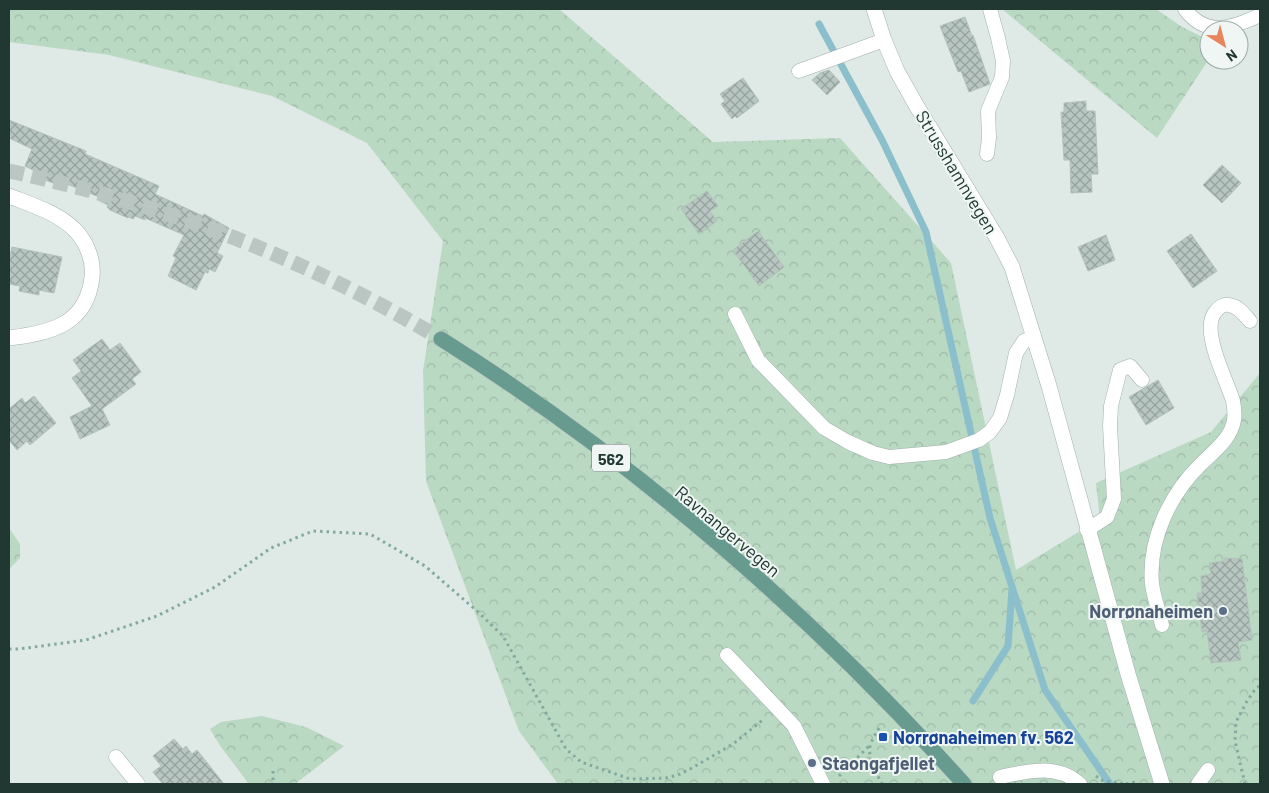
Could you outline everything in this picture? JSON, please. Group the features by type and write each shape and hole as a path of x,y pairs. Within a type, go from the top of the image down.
{"main road":[{"name":"Ravnangervegen","path":"441,339 565,422 696,526 831,647 875,690 964,784"}],"street":[{"name":"Strusshamnvegen","path":"874,9 878,42 997,238 1012,267 1049,386 1087,530 1134,695 1162,784"},
{"path":"9,196 44,210 62,220 76,231 85,244 91,259 92,273 91,289 84,306 74,317 40,334 9,338"}],"lane":[{"path":"986,154 989,138 988,111 1002,77 1001,53 990,9"},
{"path":"1185,9 1197,21 1213,28 1226,28 1244,23 1260,15"},
{"path":"800,71 878,42"},
{"path":"1162,625 1152,585 1153,560 1158,533 1170,504 1199,466 1223,443 1232,429 1235,416 1233,402 1213,346 1210,330 1211,318 1219,307 1224,304 1230,305 1242,312 1250,321"},
{"path":"735,314 758,360 824,428 848,442 889,457 946,452 979,440 990,432 1000,418 1007,396 1016,353 1024,341 1034,337"},
{"path":"1087,530 1107,517 1114,499 1110,455 1112,406 1120,370 1130,366 1142,380"},
{"path":"727,654 794,726 830,781"},
{"path":"116,757 138,784"},
{"path":"1000,777 1030,770 1049,770 1065,773 1080,784"},
{"path":"1198,784 1208,770"}],"path":[{"path":"9,649 86,640 156,616 215,587 271,548 313,531 370,534 425,566 503,636 566,749 581,762 630,779 666,778 678,775 733,744 778,708"},
{"path":"1245,784 1235,741 1236,722 1247,701 1256,688 1260,686"},
{"path":"830,781 870,744 879,728"},
{"path":"870,744 870,755 882,784"},
{"path":"273,771 273,784"},
{"path":"666,778 667,784"},
{"path":"1126,784 1135,782"}],"green space":[{"path":"9,9 559,9 713,142 840,138 951,263 1016,570 1100,519 1096,483 1211,432 1260,373 1260,784 558,784 519,731 426,481 423,371 443,241 367,143 272,96 109,55 9,42"},
{"path":"1002,9 1156,9 1182,27 1199,35 1199,70 1202,70 1157,138"},
{"path":"9,528 20,544 20,558 9,569"},
{"path":"262,716 306,727 344,746 295,784 249,784 210,729 221,722"}],"building":[{"path":"965,17 990,84 969,92 961,71 958,72 940,26"},
{"path":"829,70 840,82 827,95 812,80 820,73"},
{"path":"743,78 759,101 737,118 735,116 732,119 721,104 725,101 720,94"},
{"path":"1086,101 1086,111 1095,111 1098,174 1091,174 1092,192 1071,193 1070,160 1064,160 1061,112 1064,112 1064,103"},
{"path":"9,120 86,151 85,154 159,186 155,194 203,216 204,214 229,228 217,253 223,256 215,272 209,269 208,273 205,272 196,290 168,276 176,258 173,256 184,235 145,218 145,220 135,216 133,219 128,218 110,210 107,207 108,205 98,200 99,197 62,182 61,185 56,184 37,177 38,175 34,173 35,171 25,166 32,149 9,138"},
{"path":"1222,165 1241,183 1222,203 1203,185"},
{"path":"707,191 718,206 710,211 717,221 699,234 681,209"},
{"path":"758,231 784,267 759,286 733,250"},
{"path":"1191,234 1217,271 1193,288 1167,251"},
{"path":"1106,235 1115,260 1088,271 1078,247"},
{"path":"12,247 62,257 54,293 39,290 39,295 19,291 20,286 9,284 9,261"},
{"path":"102,339 110,350 120,343 141,372 132,379 136,384 102,409 110,425 80,439 70,417 92,406 72,378 81,371 73,360"},
{"path":"1158,380 1174,408 1146,425 1129,397"},
{"path":"34,396 56,423 30,445 27,441 17,450 9,440 9,409 22,398 25,403"},
{"path":"1224,558 1242,559 1252,640 1238,642 1241,660 1211,663 1207,631 1202,632 1197,593 1202,593 1201,576 1211,574 1209,563 1224,561"},
{"path":"174,739 183,749 186,746 192,754 197,750 224,784 163,784 153,772 161,766 153,756"}],"waterway":[{"path":"819,24 882,140 926,232 990,518 1045,690 1110,784"},
{"path":"973,701 1008,646 1012,589"}],"tunnel":[{"path":"9,171 123,200 178,217 232,237 337,283 441,339"}],"place":[{"name":"Norrønaheimen","path":"1223,611"},
{"name":"Norrønaheimen fv. 562","path":"883,737"},
{"name":"Staongafjellet","path":"812,763"}]}
